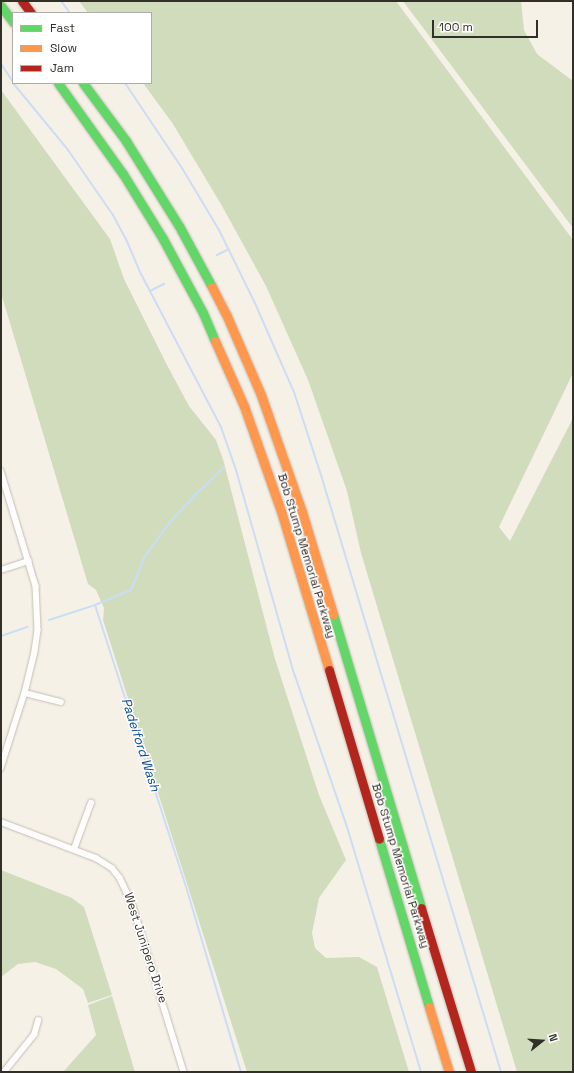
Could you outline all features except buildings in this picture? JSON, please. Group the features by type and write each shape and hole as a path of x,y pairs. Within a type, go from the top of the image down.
{"highway":[{"path":"22,1 30,12"},
{"path":"1,6 12,21"},
{"name":"Bob Stump Memorial Parkway","path":"59,84 123,174 160,234 203,313 244,406 279,505 449,1072"},
{"name":"Bob Stump Memorial Parkway","path":"84,84 130,147 179,226 223,308 262,395 302,512 471,1072"}],"street":[{"path":"1,471 36,586 38,630 36,652 25,693 1,768"},
{"path":"1,570 29,561"},
{"path":"25,693 61,702"},
{"path":"74,849 91,803"},
{"name":"West Junipero Drive","path":"1,822 96,858 112,868 127,889 184,1072"},
{"path":"4,1072 34,1035 38,1020"}],"green space":[{"path":"79,1 396,1 573,240 573,373 499,527 510,541 573,418 573,1072 517,1072 361,553 347,491 308,380 266,286 222,206 173,124 144,84 152,84 152,12 87,12"},
{"path":"403,1 521,1 524,30 537,54 573,81 573,228"},
{"path":"1,90 110,239 124,279 167,365 189,406 216,440 223,459 275,659 319,795 346,860 319,898 312,933 315,948 326,958 359,957 377,967 409,1072 247,1072 103,620 104,608 96,590 88,584 1,293"},
{"path":"1,870 72,898 84,907 112,995 88,1003 83,989 56,969 35,962 18,964 1,977"},
{"path":"112,996 135,1072 63,1072 96,1035 88,1005"}],"waterway":[{"path":"61,1 69,12"},
{"path":"1,64 12,80"},
{"path":"14,84 68,150 113,215 126,239 141,274 221,427 236,470 294,673 347,827 421,1072"},
{"path":"126,84 182,168 219,230 254,301 294,392 321,475 501,1072"},
{"path":"217,255 229,249"},
{"path":"150,291 164,284"},
{"name":"Padelford Wash","path":"49,620 95,605 131,590 144,558 169,523 224,467"},
{"name":"Padelford Wash","path":"95,605 187,890 241,1072"},
{"path":"1,636 27,627"}],"traffic: fast":[{"path":"1,6 12,21"},
{"path":"59,84 123,174 163,239 203,313 215,341"},
{"path":"84,84 126,141 179,226 212,287"},
{"path":"333,614 421,908"},
{"path":"379,839 429,1007"}],"traffic: slow":[{"path":"212,287 226,314 261,395 302,512 333,614"},
{"path":"215,341 244,406 281,511 329,670"},
{"path":"429,1007 449,1072"}],"traffic: jam":[{"path":"22,1 30,12"},
{"path":"329,670 379,839"},
{"path":"421,908 471,1072"}]}
